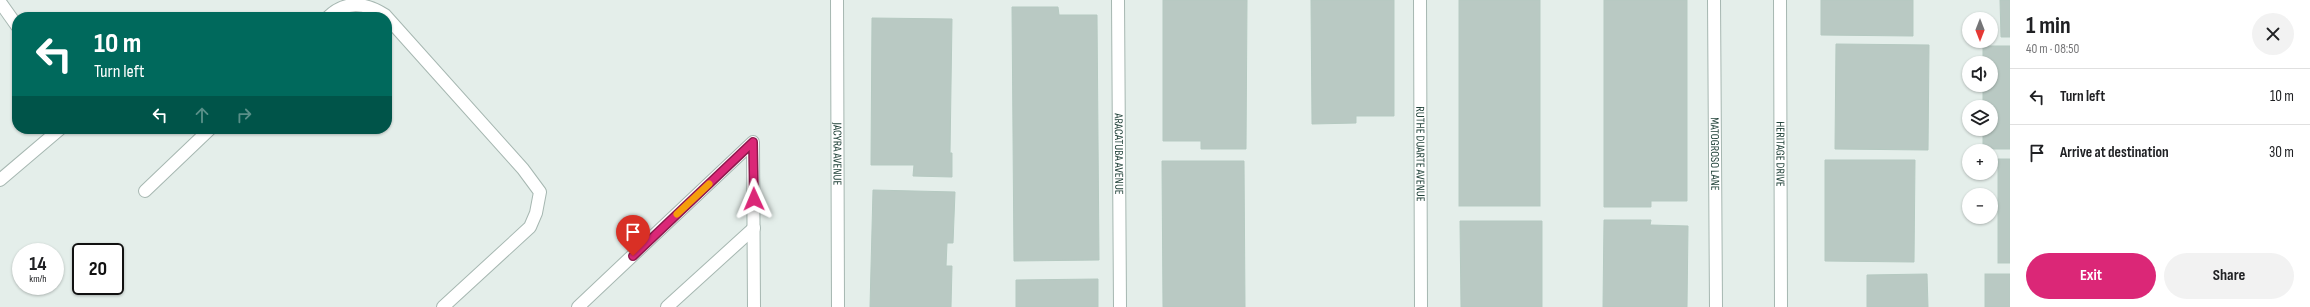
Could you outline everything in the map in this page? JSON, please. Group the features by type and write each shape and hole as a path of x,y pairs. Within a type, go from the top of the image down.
{"street":[{"name":"JACYRA AVENUE","path":"837,0 838,307"},
{"name":"ARACATUBA AVENUE","path":"1118,0 1120,307"},
{"name":"RUTHE DUARTE AVENUE","path":"1420,0 1421,307"},
{"name":"MATOGROSO LANE","path":"1714,0 1716,307"},
{"name":"HERITAGE DRIVE","path":"1780,0 1781,307"},
{"path":"0,2 12,19"},
{"path":"337,12 350,5 370,3 381,12"},
{"path":"392,23 523,169 540,192 536,213 530,227 443,307"},
{"path":"0,180 54,134"},
{"path":"145,191 205,134"},
{"path":"578,307 753,142 754,307"},
{"path":"667,307 754,228"}],"building":[{"path":"1163,0 1247,0 1246,149 1201,149 1201,141 1163,141"},
{"path":"1311,0 1394,0 1394,116 1356,116 1356,123 1312,124"},
{"path":"1459,0 1540,0 1540,206 1459,206"},
{"path":"1604,0 1687,0 1687,201 1651,201 1651,207 1604,207"},
{"path":"1821,0 1913,0 1913,36 1821,35"},
{"path":"2000,0 2010,0 2010,37 2001,37"},
{"path":"1012,7 1058,7 1059,15 1097,15 1099,260 1014,261"},
{"path":"872,18 952,19 950,153 952,153 952,177 913,176 914,165 871,165"},
{"path":"1836,44 1929,45 1928,150 1835,149"},
{"path":"2010,46 2010,149 1998,149 1998,144 1983,144 1983,136 1998,136 1998,100 1983,100 1983,92 1998,92 1998,56 1983,56 1983,48"},
{"path":"1998,159 2010,159 2010,263 1998,263"},
{"path":"1825,160 1915,160 1914,262 1825,261"},
{"path":"1162,161 1244,161 1245,307 1163,307"},
{"path":"873,190 955,192 953,243 947,243 946,266 952,266 951,307 870,307"},
{"path":"1604,220 1651,220 1650,225 1688,226 1687,307 1603,307"},
{"path":"1460,221 1542,221 1542,307 1461,307"},
{"path":"1927,274 1928,307 1867,307 1867,275"},
{"path":"1985,274 2010,274 2010,307 1985,307"},
{"path":"1098,279 1098,307 1016,307 1016,280"}],"slow traffic":[{"path":"677,214 709,184"}],"route":[{"path":"633,256 753,142 754,199"}]}
